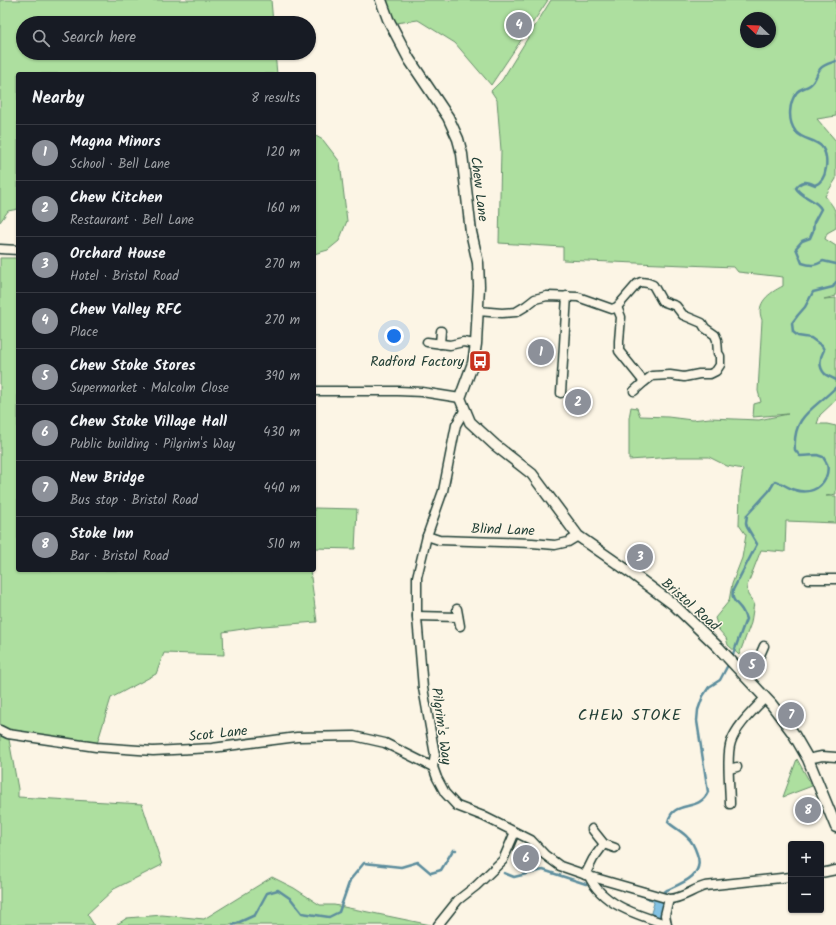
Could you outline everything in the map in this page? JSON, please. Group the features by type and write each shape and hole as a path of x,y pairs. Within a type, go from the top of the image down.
{"main road":[{"name":"Chew Lane","path":"381,0 388,19 409,59 448,117 458,139 465,173 472,232 478,263 478,311 473,363 460,398"},
{"name":"Bristol Road","path":"460,398 464,411 470,422 532,474 578,536 673,604 734,664 765,698 793,733 808,759 836,827"}],"street":[{"path":"0,249 16,250"},
{"path":"478,311 502,313 516,312 535,299 547,296 578,296 612,309 618,307 637,284 641,282 653,285 662,301 676,306 683,315 702,323 705,328 710,330 715,335 720,365 716,371 710,374 699,374 684,377 670,375 652,376 634,391"},
{"path":"561,393 567,296"},
{"path":"618,307 621,317 619,351 644,382"},
{"path":"440,344 441,331"},
{"path":"427,342 450,346 463,342 476,344"},
{"path":"316,391 422,392 460,398"},
{"name":"Pilgrim's Way","path":"464,411 456,425 443,491 427,536 417,577 417,616 424,688 435,754 433,767 437,778 445,793 457,806 483,816 530,840 545,855 560,866 587,876 668,899"},
{"name":"Blind Lane","path":"427,536 439,540 554,545 568,542 578,536"},
{"path":"808,579 836,579"},
{"path":"417,616 457,613 460,626"},
{"path":"749,680 764,646"},
{"path":"730,804 733,768 729,752 731,741 751,712 765,698"},
{"name":"Scot Lane","path":"0,730 8,734 96,747 153,751 212,748 297,737 354,736 385,743 433,767"},
{"path":"808,759 822,756 836,757"},
{"path":"592,829 604,844 615,848"},
{"path":"438,925 458,900 476,886 503,860 515,832"},
{"path":"604,844 593,859 587,876 598,891 608,899 634,914 666,924 665,915 668,899 675,899 695,889 705,886 788,877"},
{"path":"824,872 836,870"}],"green space":[{"path":"0,0 271,0 272,16 16,16 16,60 276,60 277,72 16,72 16,209 8,211 0,222"},
{"path":"382,0 548,0 491,85 455,43 418,20 396,23"},
{"path":"551,0 836,0 836,116 817,119 836,141 836,179 825,196 835,210 836,228 827,233 825,239 836,246 836,296 824,299 836,298 836,400 820,415 817,424 836,426 836,494 826,496 836,496 836,523 786,521 785,552 761,550 747,586 748,595 754,603 751,623 739,655 728,645 726,638 719,630 715,618 729,601 732,584 742,558 746,535 739,525 740,490 743,469 727,466 709,457 674,457 629,460 629,418 631,407 637,408 640,416 692,420 710,418 759,420 788,414 753,417 754,404 761,402 758,391 762,320 760,308 768,295 783,286 783,277 738,272 734,267 563,260 563,247 499,243 501,150 497,100 491,91 502,80"},
{"path":"316,136 323,140 340,162 347,221 339,241 328,250 316,253"},
{"path":"0,258 16,258 16,572 310,572 317,622 263,626 223,632 224,655 164,653 156,674 111,698 96,747 8,734 18,789 18,797 142,804 162,865 114,889 87,914 94,925 0,925"},
{"path":"316,508 357,509 355,549 316,548"},
{"path":"797,759 812,786 783,797"},
{"path":"272,877 294,888 320,905 334,905 431,925 116,925 127,918 162,915 204,919"}],"water":[{"path":"649,895 663,901 665,905 661,921 650,916 654,903 652,900 648,899"}],"waterway":[{"path":"836,61 822,67 812,83 797,92 792,101 790,112 791,123 796,132 802,137 819,144 826,156 826,168 823,178 815,185 803,182 796,188 816,203 821,209 814,222 813,231 810,238 802,241 796,248 802,263 813,265 823,261 836,264"},
{"path":"836,282 833,287 813,292 805,307 792,323 793,332 798,336 811,338 822,346 824,350 821,356 821,368 826,375 836,380"},
{"path":"732,657 746,619 744,613 733,597 733,590 757,544 747,527 747,515 769,491 775,481 792,489 809,491 817,488 826,477 828,469 823,457 817,455 800,456 795,450 795,438 797,428 801,420 813,407 836,387"},
{"path":"662,896 667,890 686,881 698,868 699,861 693,843 683,833 668,822 671,815 675,811 699,802 708,792 697,721 698,710 703,696 709,687 720,680 729,663"},
{"path":"233,925 255,915 267,893 278,890 291,899 302,913 329,917 339,912 350,880 364,863 401,867 418,862 431,873 441,870 453,850 456,850"},
{"path":"504,873 514,877 543,870 586,884"},
{"path":"639,894 651,899"}],"place":[{"name":"Chew Valley RFC","path":"519,25"},
{"name":"Magna Minors","path":"541,352"},
{"name":"Radford Factory","path":"480,361"},
{"name":"Chew Kitchen","path":"578,402"},
{"name":"Orchard House","path":"640,557"},
{"name":"Chew Stoke Stores","path":"752,665"},
{"name":"New Bridge","path":"791,715"},
{"name":"Stoke Inn","path":"808,810"},
{"name":"Chew Stoke Village Hall","path":"526,858"}],"district":[{"name":"CHEW STOKE","path":"630,714"}]}
